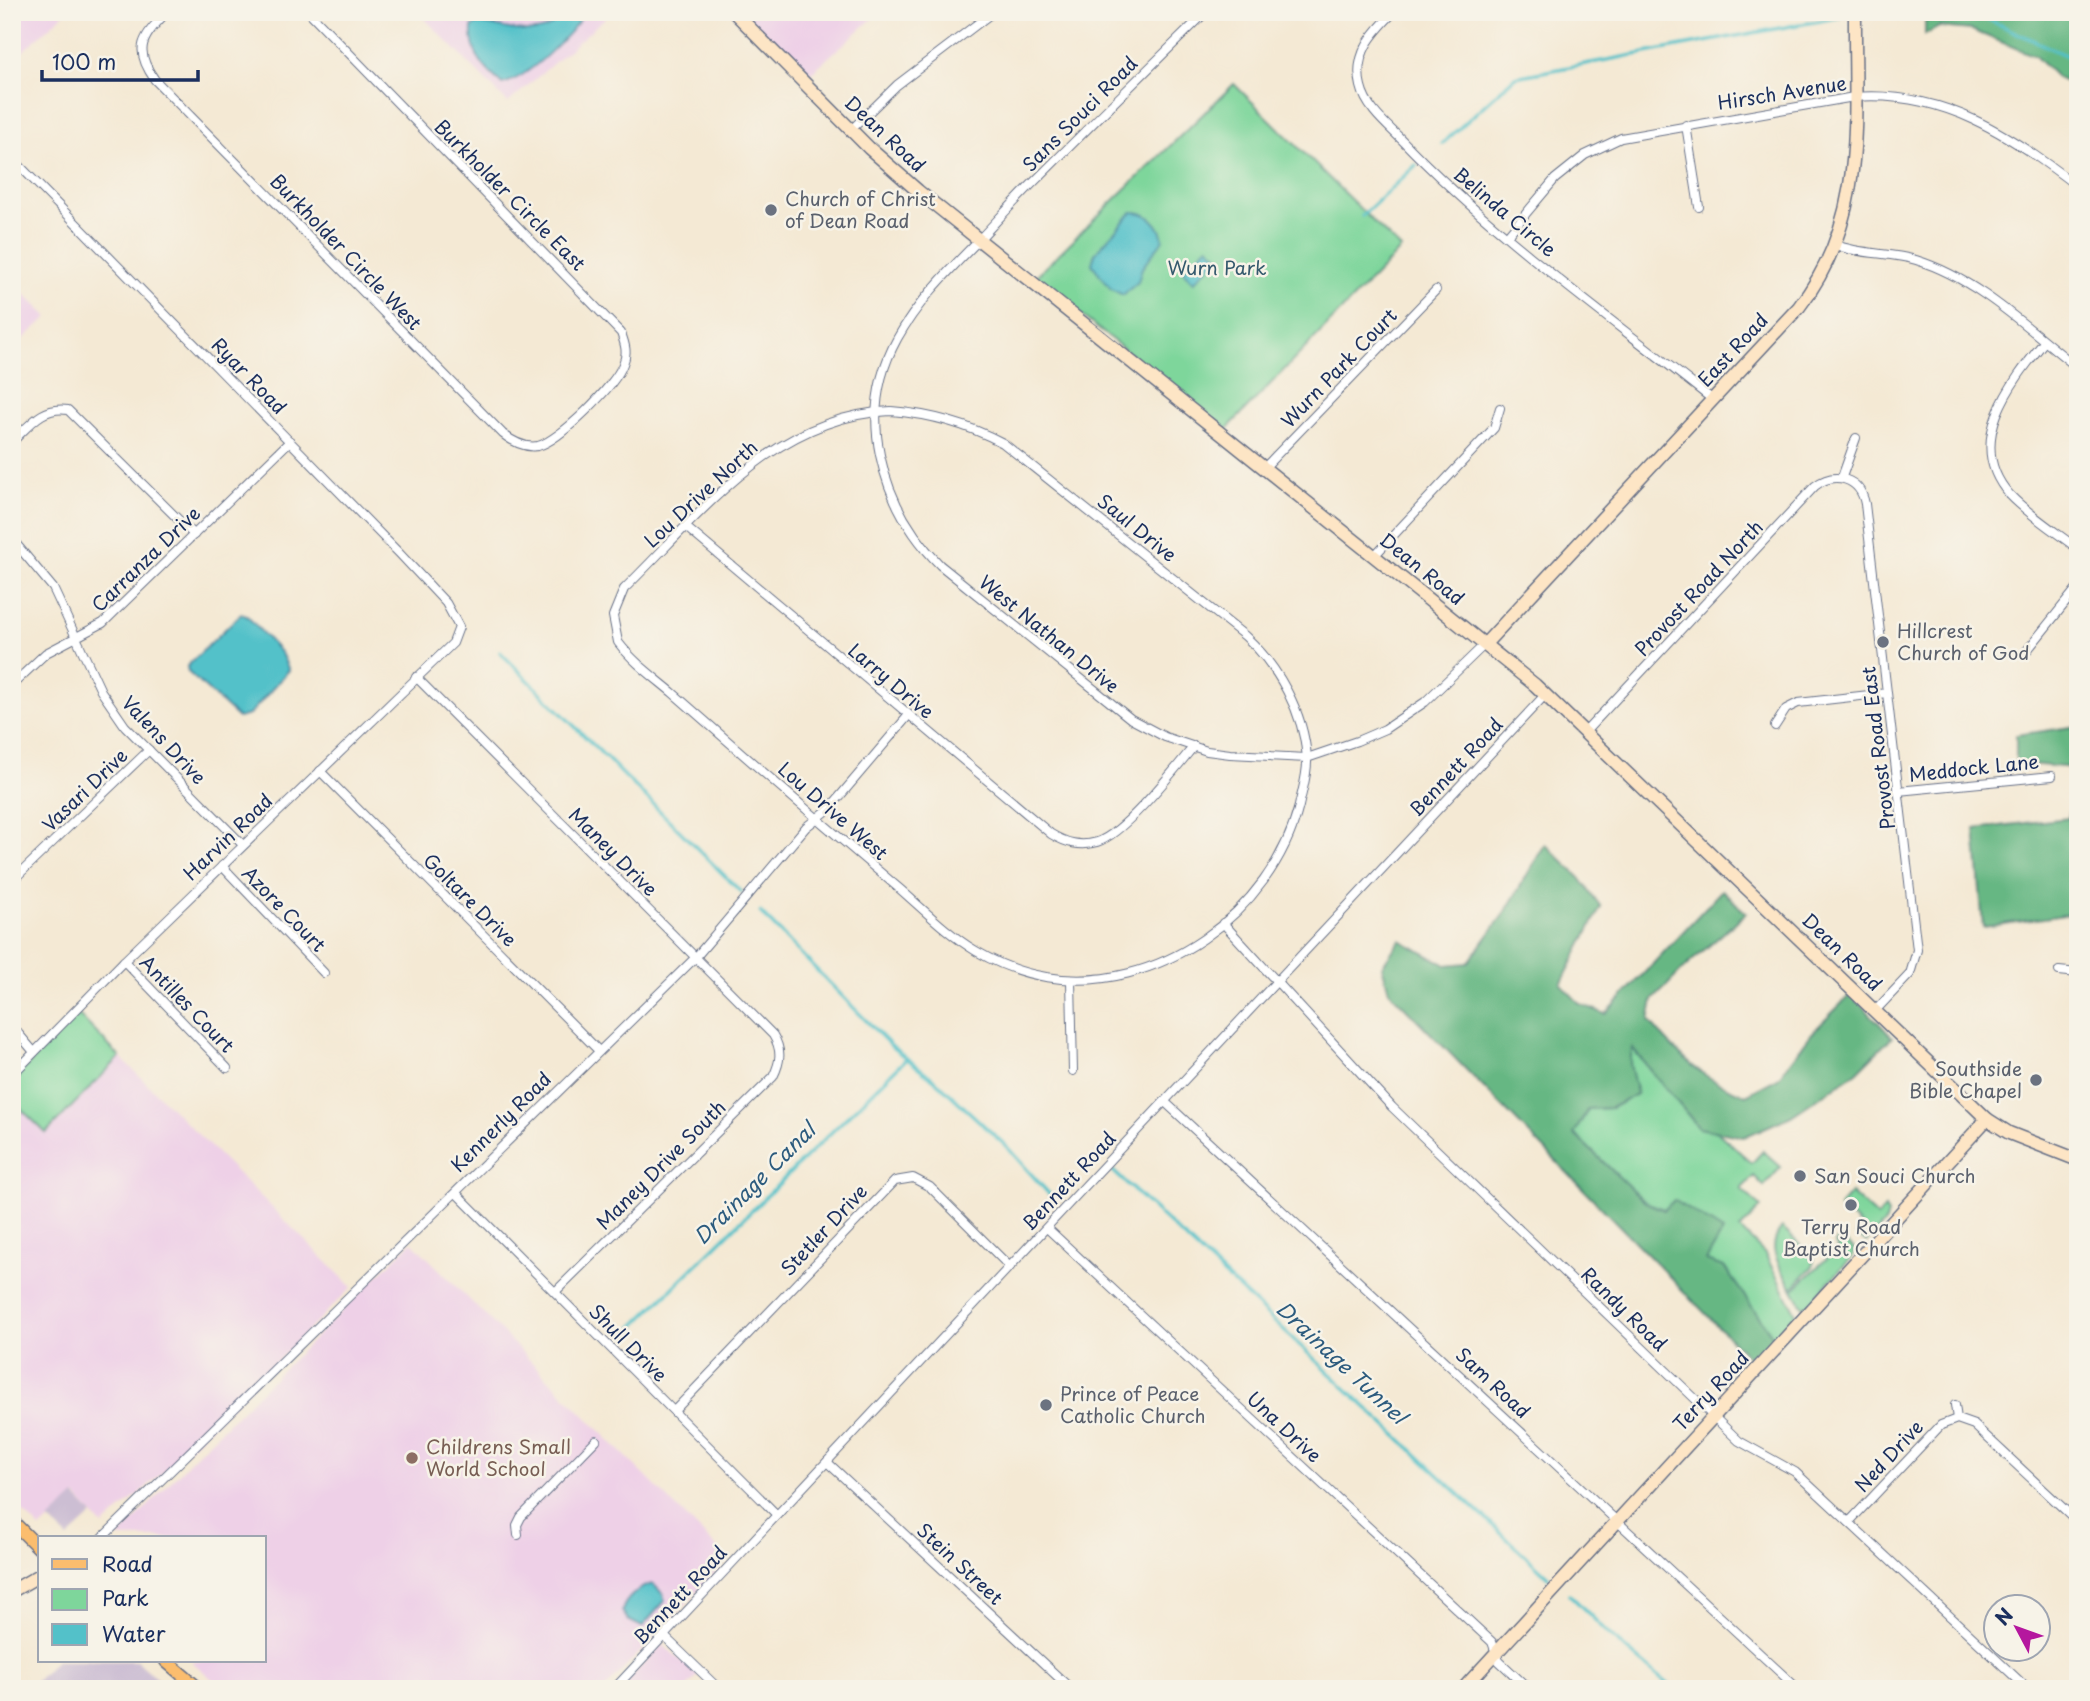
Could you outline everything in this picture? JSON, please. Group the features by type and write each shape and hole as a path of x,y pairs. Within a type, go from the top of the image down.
{"main road":[{"name":"Dean Road","path":"734,12 851,130 918,191 1485,644 1545,695 1987,1119 2009,1133 2078,1160"},
{"name":"East Road","path":"1485,644 1799,307 1821,274 1836,245 1853,180 1855,12"},
{"name":"Terry Road","path":"1463,1689 1987,1119"},
{"path":"12,1521 38,1547"},
{"path":"12,1591 38,1576"},
{"path":"167,1662 199,1689"}],"street":[{"name":"Burkholder Circle West","path":"167,12 150,29 141,49 142,58 155,80 503,434 518,444 536,446 553,438 584,411"},
{"name":"Burkholder Circle East","path":"309,12 616,324 625,343 624,363 611,384 584,411"},
{"path":"851,130 897,85 993,12"},
{"name":"Sans Souci Road","path":"874,412 888,356 908,316 979,240 1206,12"},
{"name":"Belinda Circle","path":"1394,12 1368,39 1364,49 1359,74 1364,97 1423,162 1507,236 1713,400"},
{"name":"Hirsch Avenue","path":"1507,236 1542,192 1585,155 1621,138 1854,97 1892,96 1947,108 1974,118 2028,148 2078,187"},
{"path":"1686,125 1699,208"},
{"name":"Ryar Road","path":"12,158 446,603 457,621"},
{"path":"1836,245 1897,255 1941,269 1979,290 2078,368"},
{"name":"Wurn Park Court","path":"1264,468 1436,290"},
{"path":"2044,342 2000,401 1992,429 1992,457 2002,484 2011,496 2078,549"},
{"path":"12,442 42,413 61,408 77,415 194,536"},
{"path":"1374,556 1494,428 1500,408"},
{"name":"Lou Drive North","path":"613,616 624,589 771,449 818,426 874,412"},
{"name":"West Nathan Drive","path":"874,412 889,488 909,528 929,553 1114,707 1165,737 1194,746 1270,758 1307,758 1357,741 1406,716 1447,684 1485,644"},
{"name":"Saul Drive","path":"874,412 926,415 983,432 1022,457 1107,524 1259,649 1284,684 1303,738 1307,758"},
{"path":"1842,477 1856,439"},
{"name":"Carranza Drive","path":"12,685 46,653 78,639 114,614 290,441"},
{"name":"Provost Road North","path":"1585,733 1815,486 1832,477 1842,477"},
{"name":"Provost Road East","path":"1842,477 1858,487 1865,503 1917,958 1910,974 1875,1011"},
{"name":"Larry Drive","path":"687,528 908,716 1063,841 1083,845 1104,839 1118,829 1194,746"},
{"name":"Valens Drive","path":"12,539 44,573 109,706 243,845"},
{"path":"2025,653 2078,587"},
{"name":"Lou Drive West","path":"613,616 618,642 626,653 974,950 1010,967 1071,980 1101,979 1146,970 1194,946 1223,923 1250,895 1278,859 1296,816 1307,758"},
{"name":"Harvin Road","path":"12,1075 124,961 453,643 459,632 457,621"},
{"name":"Maney Drive","path":"416,677 773,1035 780,1054"},
{"path":"1775,726 1786,709 1798,703 1887,694"},
{"name":"Bennett Road","path":"614,1689 1545,695"},
{"name":"Kennerly Road","path":"104,1536 696,957 817,818 829,809 908,716"},
{"name":"Vasari Drive","path":"12,881 149,750"},
{"name":"Goltare Drive","path":"320,771 599,1051"},
{"name":"Meddock Lane","path":"1898,791 2052,776"},
{"name":"Azore Court","path":"222,866 324,973"},
{"name":"Randy Road","path":"1223,923 1401,1116 1713,1416 1748,1447 1795,1472 2028,1689"},
{"name":"Antilles Court","path":"124,961 226,1068"},
{"path":"2059,971 2078,974"},
{"path":"1071,980 1073,1070"},
{"path":"12,1026 34,1052"},
{"name":"Maney Drive South","path":"555,1292 773,1077 780,1054"},
{"name":"Sam Road","path":"1165,1102 1798,1689"},
{"name":"Stetler Drive","path":"674,1411 895,1181 913,1178 930,1187 1010,1267"},
{"name":"Shull Drive","path":"456,1193 777,1515"},
{"name":"Una Drive","path":"1047,1228 1492,1642 1499,1661 1529,1689"},
{"path":"1955,1405 1957,1419 1974,1425 2078,1522"},
{"name":"Ned Drive","path":"1849,1522 1941,1424 1957,1419"},
{"path":"518,1535 517,1525 521,1517 596,1440"},
{"name":"Stein Street","path":"827,1462 1071,1689"},
{"path":"664,1636 719,1689"}],"shaded area":[{"path":"12,12 66,12 12,61"},
{"path":"418,12 612,12 508,103"},
{"path":"743,12 880,12 805,78"},
{"path":"12,282 48,317 12,349"},
{"path":"120,1057 352,1287 183,1454 103,1526 76,1496 40,1529 12,1501 12,1100 46,1133"},
{"path":"412,1242 728,1559 605,1689 224,1689 192,1662 266,1662 266,1536 120,1536 193,1458"},
{"path":"75,1496 93,1515 70,1536 66,1536 49,1520"},
{"path":"663,1645 698,1675 685,1689 619,1689"},
{"path":"55,1662 138,1662 170,1689 28,1689"}],"green space":[{"path":"1925,12 2078,12 2078,90 2055,76 2035,56 1972,30 1939,27 1925,35"},
{"name":"Wurn Park","path":"1234,84 1401,249 1226,430 1034,278"},
{"path":"2078,726 2078,913 1983,927 1975,829 2069,818 2075,768 2016,763 2016,735"},
{"path":"1545,844 1580,878 1601,907 1561,984 1580,1004 1606,1014 1722,890 1746,913 1685,967 1653,1000 1649,1021 1681,1056 1716,1082 1746,1095 1778,1078 1813,1032 1851,994 1892,1037 1857,1072 1791,1116 1744,1137 1699,1128 1632,1048 1630,1065 1637,1094 1611,1108 1588,1109 1574,1134 1645,1202 1664,1210 1674,1200 1723,1231 1706,1261 1724,1267 1774,1338 1753,1362 1389,991 1382,966 1400,940 1446,965 1468,963 1506,911"},
{"path":"78,1014 120,1057 46,1133 12,1100 12,1081"},
{"path":"1632,1047 1699,1128 1716,1131 1752,1163 1763,1151 1781,1167 1764,1186 1754,1176 1741,1189 1761,1207 1740,1229 1765,1254 1796,1314 1774,1338 1724,1267 1705,1261 1722,1231 1645,1202 1574,1134 1588,1109 1612,1108 1636,1094 1630,1065"},
{"path":"1851,1193 1877,1217 1885,1208 1888,1214 1886,1222 1866,1242 1856,1235 1862,1226 1839,1207"},
{"path":"1782,1228 1814,1258 1813,1266 1792,1288 1774,1251 1774,1243"},
{"path":"1840,1237 1854,1249 1853,1256 1807,1306 1803,1307 1793,1290 1838,1248 1835,1243"}],"water":[{"path":"560,12 585,12 536,65 513,80 502,84 479,59 472,36 472,27 478,23 536,31 554,22"},
{"path":"1132,212 1138,212 1153,220 1160,229 1163,240 1142,268 1138,282 1123,295 1111,289 1092,264 1095,253"},
{"path":"1208,246 1219,256 1194,282 1183,271"},
{"path":"241,614 247,616 281,653 289,670 249,715 238,718 188,672 187,666"},
{"path":"653,1584 663,1594 665,1601 642,1627 628,1620 622,1611 634,1594"}],"waterway":[{"name":"Drainage Canal","path":"1872,14 1885,12"},
{"name":"Drainage Canal","path":"1961,12 1987,19 2078,61"},
{"name":"Drainage Canal","path":"1442,144 1515,77 1840,17"},
{"path":"1362,216 1416,165"},
{"name":"Drainage Canal","path":"500,652 741,892"},
{"name":"Drainage Canal","path":"760,912 892,1047 936,1081 1006,1146 1050,1195"},
{"name":"Drainage Canal","path":"628,1332 905,1060"},
{"name":"Drainage Tunnel","path":"1113,1171 1548,1577"},
{"name":"Drainage Canal","path":"1569,1594 1614,1639 1673,1689"}],"place":[{"name":"Church of Christ of Dean Road","path":"771,210"},
{"name":"Hillcrest Church of God","path":"1883,642"},
{"name":"Southside Bible Chapel","path":"2036,1080"},
{"name":"San Souci Church","path":"1800,1176"},
{"name":"Terry Road Baptist Church","path":"1851,1205"},
{"name":"Prince of Peace Catholic Church","path":"1046,1405"},
{"name":"Childrens Small World School","path":"412,1458"}]}
